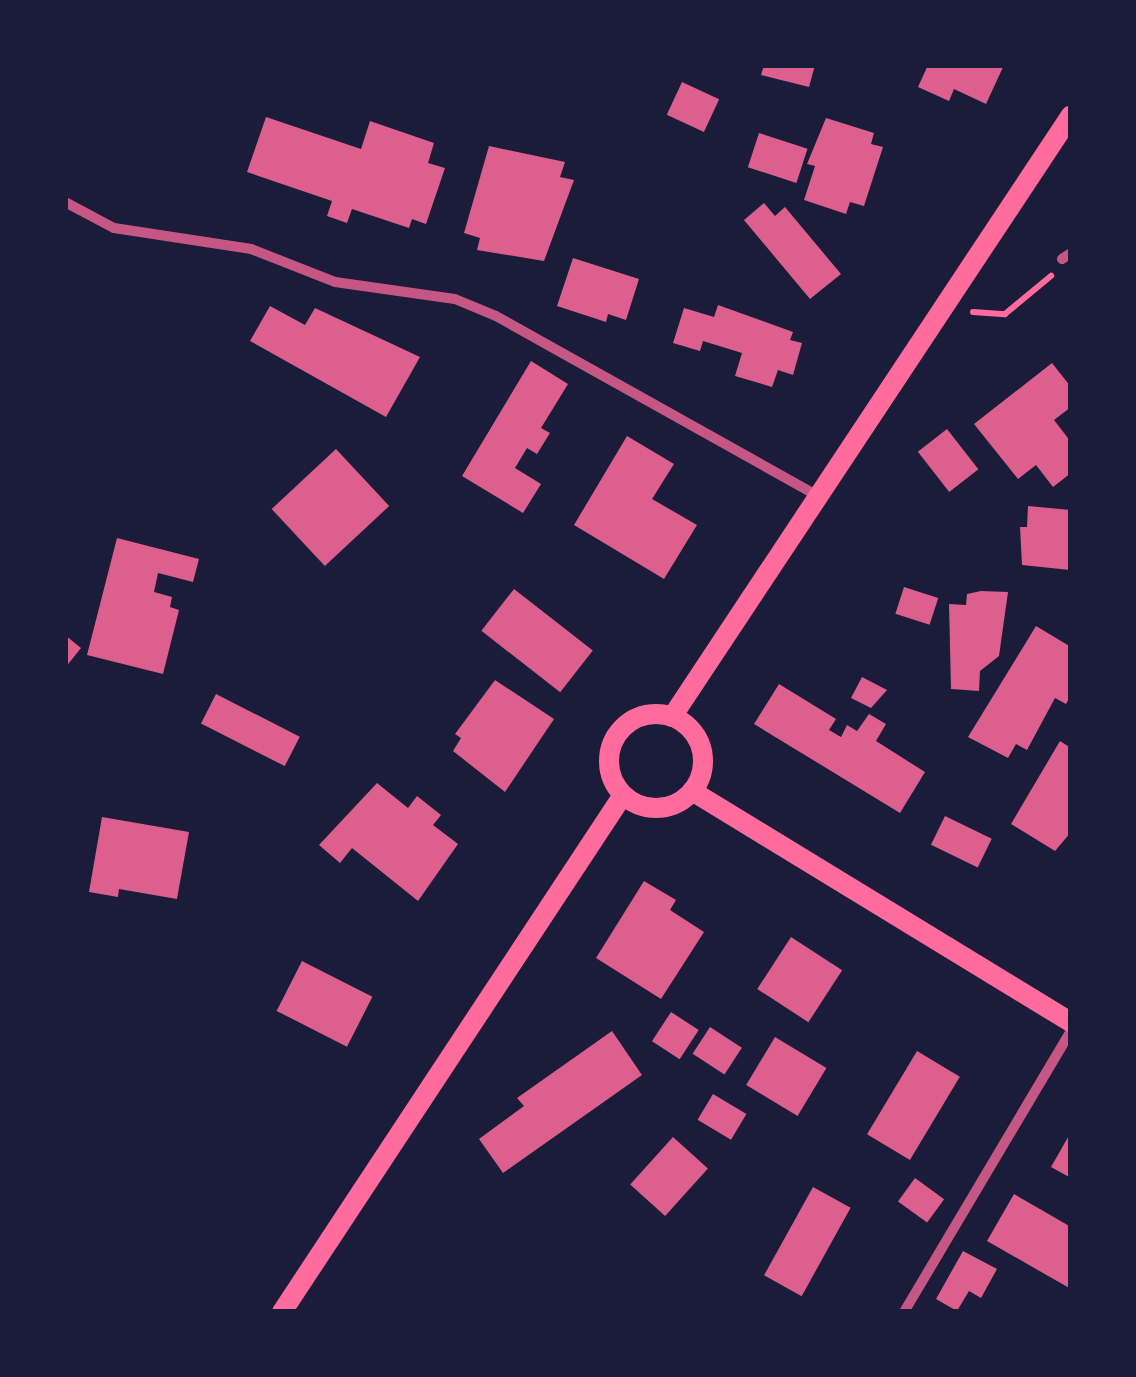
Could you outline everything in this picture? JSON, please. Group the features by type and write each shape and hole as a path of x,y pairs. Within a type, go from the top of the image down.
{"main road":[{"path":"672,717 823,498 1071,115"},
{"path":"641,717 672,717 702,749 692,792 659,809 623,795 610,767 616,736 641,717"},
{"path":"692,792 1071,1022"},
{"path":"282,1312 623,795"}],"street":[{"path":"65,202 114,228 251,249 335,282 454,299 482,310 823,498"},
{"path":"904,1312 1071,1031"}],"path":[{"path":"948,308 1005,314 1044,285 1067,256"}],"building":[{"path":"764,65 815,65 809,87 761,75"},
{"path":"928,65 1004,65 986,104 954,89 949,101 918,87"},
{"path":"682,82 719,99 704,132 667,115"},
{"path":"266,117 361,149 370,121 434,143 428,163 445,168 426,224 412,219 409,228 352,209 347,223 327,216 332,201 247,172"},
{"path":"826,118 874,133 871,144 883,147 864,206 850,202 846,214 804,200 815,166 807,164"},
{"path":"759,133 808,149 796,183 748,167"},
{"path":"489,146 565,162 560,177 574,180 544,261 477,250 480,238 464,233"},
{"path":"764,203 775,216 785,207 841,274 810,299 744,220"},
{"path":"573,258 639,279 626,320 608,314 606,322 557,306"},
{"path":"718,305 793,332 790,340 802,343 793,375 778,370 772,387 735,376 742,353 703,341 700,351 673,343 684,308 714,317"},
{"path":"270,306 305,325 315,308 420,357 386,417 250,341"},
{"path":"531,361 568,384 541,428 550,433 537,454 527,448 515,468 541,484 523,513 462,476"},
{"path":"1052,363 1071,387 1071,407 1054,420 1071,442 1071,473 1053,487 1036,465 1018,479 974,424"},
{"path":"947,429 978,469 949,492 918,452"},
{"path":"627,436 674,464 652,499 697,525 664,579 574,525"},
{"path":"336,449 389,506 325,566 272,509"},
{"path":"1028,506 1071,510 1070,570 1022,565 1020,527 1027,527"},
{"path":"117,538 199,559 193,582 158,573 154,592 172,597 170,607 179,610 163,674 87,655"},
{"path":"904,587 938,598 930,625 895,614"},
{"path":"514,589 593,651 560,692 481,631"},
{"path":"1008,592 999,656 980,671 979,691 951,689 949,604 966,605 967,594"},
{"path":"1036,626 1071,647 1071,695 1066,704 1055,698 1027,750 1016,744 1008,758 968,737"},
{"path":"65,635 81,648 65,668"},
{"path":"862,677 887,690 871,708 851,698"},
{"path":"495,680 554,719 505,792 453,751 461,738 455,734"},
{"path":"779,684 836,719 829,730 841,737 847,725 857,731 869,714 886,724 876,741 925,772 900,813 754,724"},
{"path":"216,694 300,737 285,766 201,723"},
{"path":"1060,741 1071,748 1071,832 1055,851 1011,824"},
{"path":"377,783 408,808 417,796 441,815 433,825 458,844 418,901 352,848 340,863 319,845"},
{"path":"945,816 992,839 978,868 931,845"},
{"path":"102,817 189,832 177,899 119,889 118,897 89,892"},
{"path":"644,881 676,900 670,910 704,932 661,999 596,958"},
{"path":"791,937 842,970 808,1022 757,989"},
{"path":"302,961 372,997 347,1047 277,1011"},
{"path":"671,1012 699,1030 680,1059 652,1041"},
{"path":"710,1027 742,1048 724,1075 693,1054"},
{"path":"612,1031 642,1075 503,1173 479,1139 524,1106 517,1098"},
{"path":"775,1037 826,1068 798,1116 746,1085"},
{"path":"917,1051 960,1077 910,1160 867,1134"},
{"path":"713,1094 746,1114 731,1140 698,1120"},
{"path":"1071,1132 1071,1178 1051,1167"},
{"path":"673,1137 708,1168 665,1216 630,1185"},
{"path":"915,1178 944,1199 927,1223 898,1201"},
{"path":"813,1187 851,1208 802,1296 764,1275"},
{"path":"1014,1194 1071,1227 1071,1289 987,1241"},
{"path":"963,1251 997,1269 981,1298 969,1291 957,1311 936,1299"}]}
